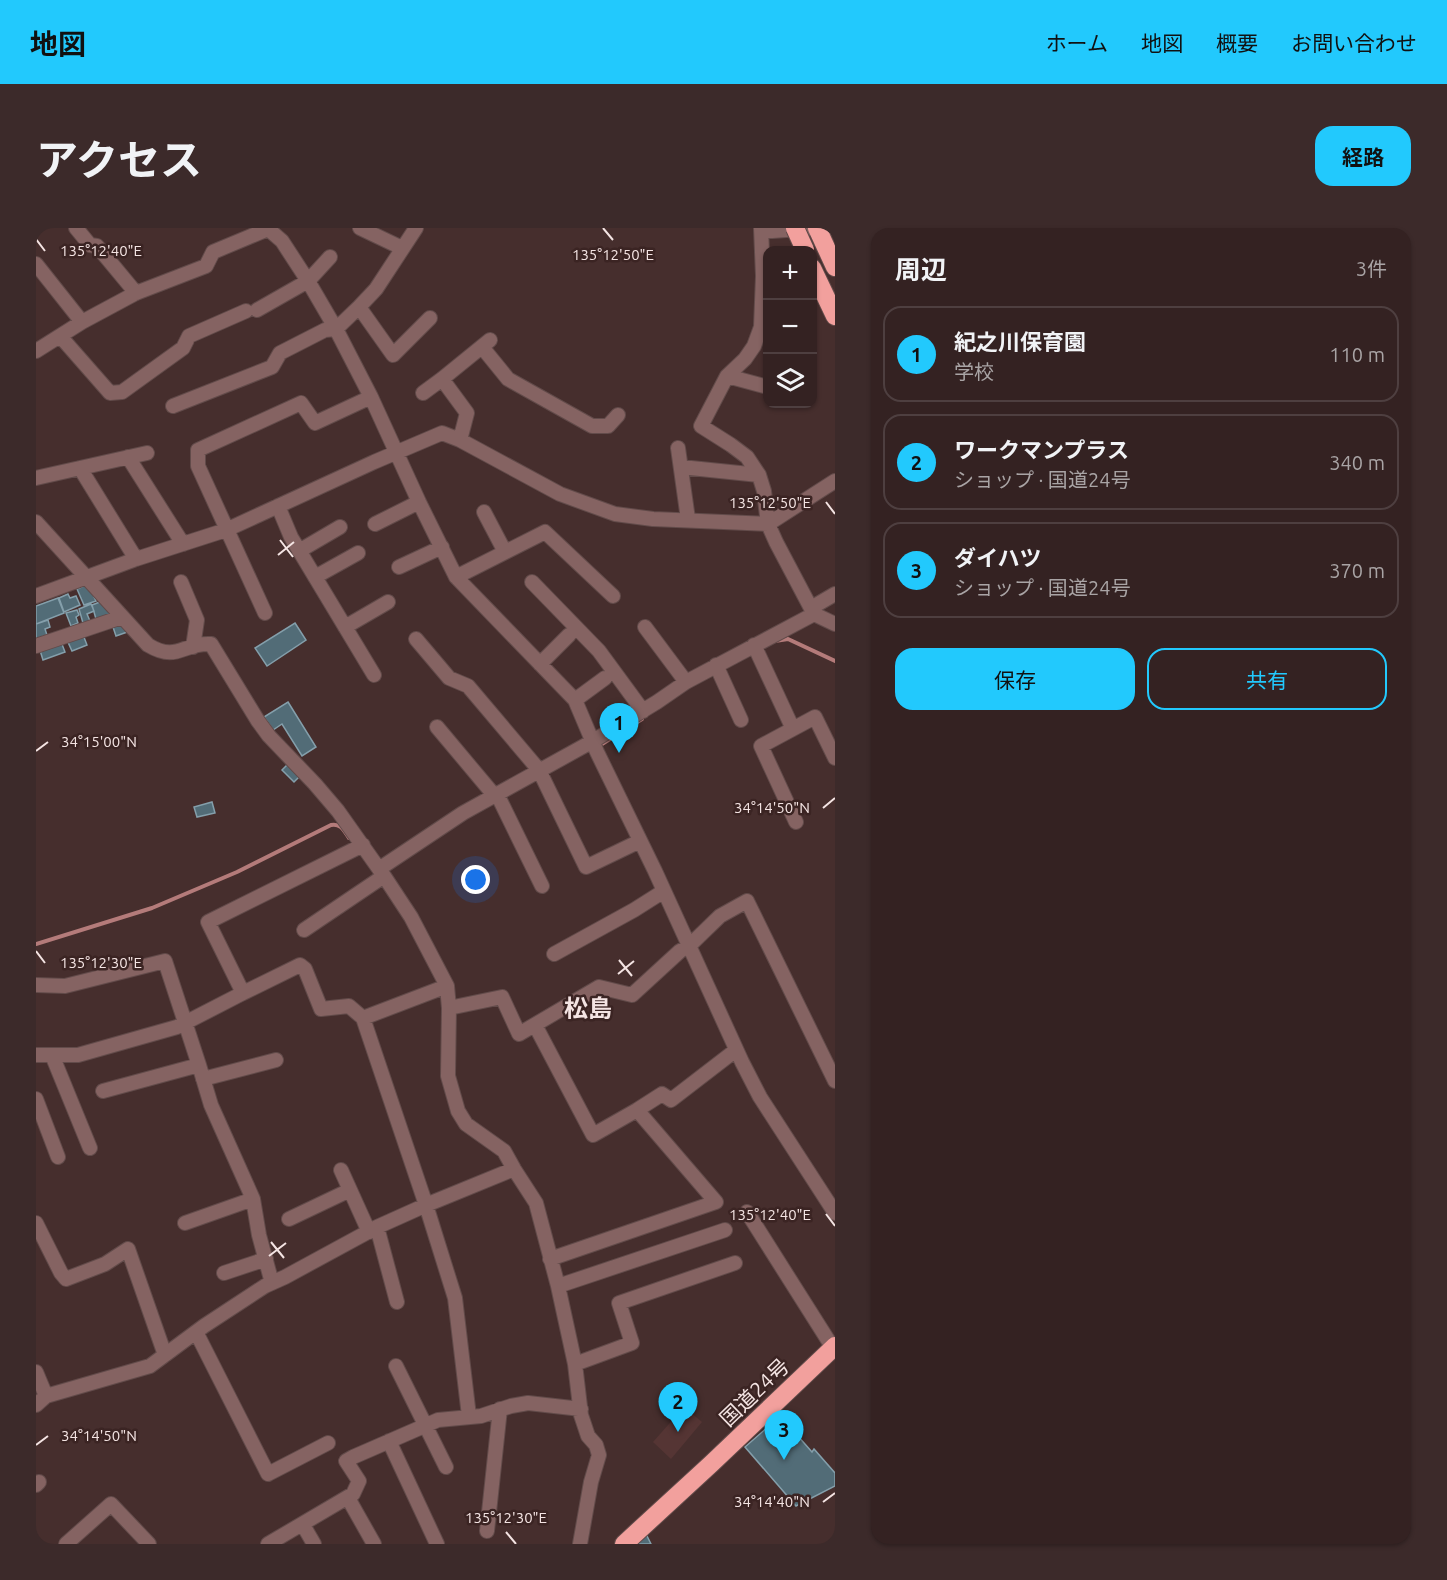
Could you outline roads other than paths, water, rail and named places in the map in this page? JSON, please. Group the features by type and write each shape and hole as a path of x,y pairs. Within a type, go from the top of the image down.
{"highway":[{"path":"795,228 803,246"},
{"path":"816,228 835,267"},
{"path":"817,277 835,316"},
{"name":"国道24号","path":"624,1544 834,1347"}],"street":[{"path":"76,228 90,245 97,246 136,293"},
{"path":"38,346 136,293 206,266 213,252 267,228 282,241 336,329 371,397 456,577 575,700 736,1050 760,1097 835,1213"},
{"path":"360,228 402,248"},
{"path":"173,406 272,367 280,353 325,330 336,329 376,289 416,228"},
{"path":"816,228 772,231 761,229 763,276 761,327 754,346 746,359 727,376 701,426 747,457 759,475 764,491 768,524 813,611 835,624"},
{"path":"60,336 110,393 122,392 183,348 189,336 251,310 308,281 330,257"},
{"path":"36,264 82,322"},
{"path":"359,307 393,356 430,318"},
{"path":"423,393 486,344 508,379 592,426 608,426 618,415"},
{"path":"727,376 763,386"},
{"path":"442,379 467,413 460,440"},
{"path":"265,613 198,466 198,450 301,403 315,423 371,397"},
{"path":"36,596 136,559 226,530 442,433 460,440 560,494 615,514 653,519 768,524 835,482"},
{"path":"678,448 688,519"},
{"path":"36,478 147,453"},
{"path":"129,457 183,544"},
{"path":"681,467 759,475"},
{"path":"80,468 136,559"},
{"path":"375,524 419,502"},
{"path":"278,506 291,537 374,675"},
{"path":"484,512 505,552"},
{"path":"36,522 147,645 168,654 211,644 258,721 338,812 359,848 381,872 411,917 447,986 448,1076 458,1111 466,1124 504,1151 536,1203 558,1286 575,1364 581,1409 588,1436 596,1445 599,1455 591,1482 580,1544"},
{"path":"299,551 340,527"},
{"path":"456,577 546,532 613,596"},
{"path":"399,567 442,547"},
{"path":"315,577 358,553"},
{"path":"181,582 197,620 193,647"},
{"path":"532,582 599,651 643,711"},
{"path":"304,930 464,813 541,774 643,711 686,681 756,649 835,594"},
{"path":"345,627 388,602"},
{"path":"36,646 122,616"},
{"path":"645,627 686,681"},
{"path":"540,664 569,635"},
{"path":"416,639 449,678 468,686 541,774 586,867 640,842"},
{"path":"756,649 793,729"},
{"path":"718,668 741,720"},
{"path":"575,700 605,678"},
{"path":"796,822 761,747 815,717 835,758"},
{"path":"437,727 498,797 542,886"},
{"path":"243,993 208,922 359,848"},
{"path":"554,954 664,891"},
{"path":"449,1008 502,997 519,1034 599,987 632,995 720,916 747,901 835,1081"},
{"path":"36,985 66,986 165,961 212,1105 252,1199 272,1283"},
{"path":"36,1055 78,1055 177,1027 300,965 305,969 321,1009 349,1006 363,1017 455,1298 469,1416"},
{"path":"363,1017 447,986"},
{"path":"535,1025 593,1135 662,1094 671,1100 736,1050"},
{"path":"52,1055 90,1148"},
{"path":"203,1079 276,1060"},
{"path":"103,1091 199,1065"},
{"path":"36,1099 58,1157"},
{"path":"550,1259 716,1202 637,1110"},
{"path":"36,1372 41,1400 150,1366 195,1332 272,1283 373,1229 514,1169"},
{"path":"341,1170 373,1229 397,1302"},
{"path":"289,1219 350,1190"},
{"path":"185,1223 252,1199"},
{"path":"747,1212 834,1347"},
{"path":"36,1223 66,1279 105,1264 128,1249 165,1355"},
{"path":"558,1286 725,1230"},
{"path":"224,1273 266,1259"},
{"path":"575,1364 632,1343 619,1303 735,1263"},
{"path":"195,1332 268,1474 328,1443"},
{"path":"396,1366 446,1467"},
{"path":"268,1544 353,1494 358,1481 346,1461 426,1425 438,1420 481,1416 528,1403 581,1409"},
{"path":"487,1531 500,1409"},
{"path":"389,1442 437,1544"},
{"path":"348,1498 374,1544"},
{"path":"66,1544 111,1504 149,1544"},
{"path":"303,1525 314,1544"}],"waterway":[{"path":"775,641 788,639 835,661"},
{"path":"602,744 642,719"},
{"path":"36,944 152,908 237,872 331,825 340,826 349,838"}],"place":[{"name":"紀之川保育園","path":"619,753"},
{"name":"ワークマンプラス","path":"678,1432"},
{"name":"ダイハツ","path":"784,1460"}],"district":[{"name":"松島","path":"588,1008"}]}
